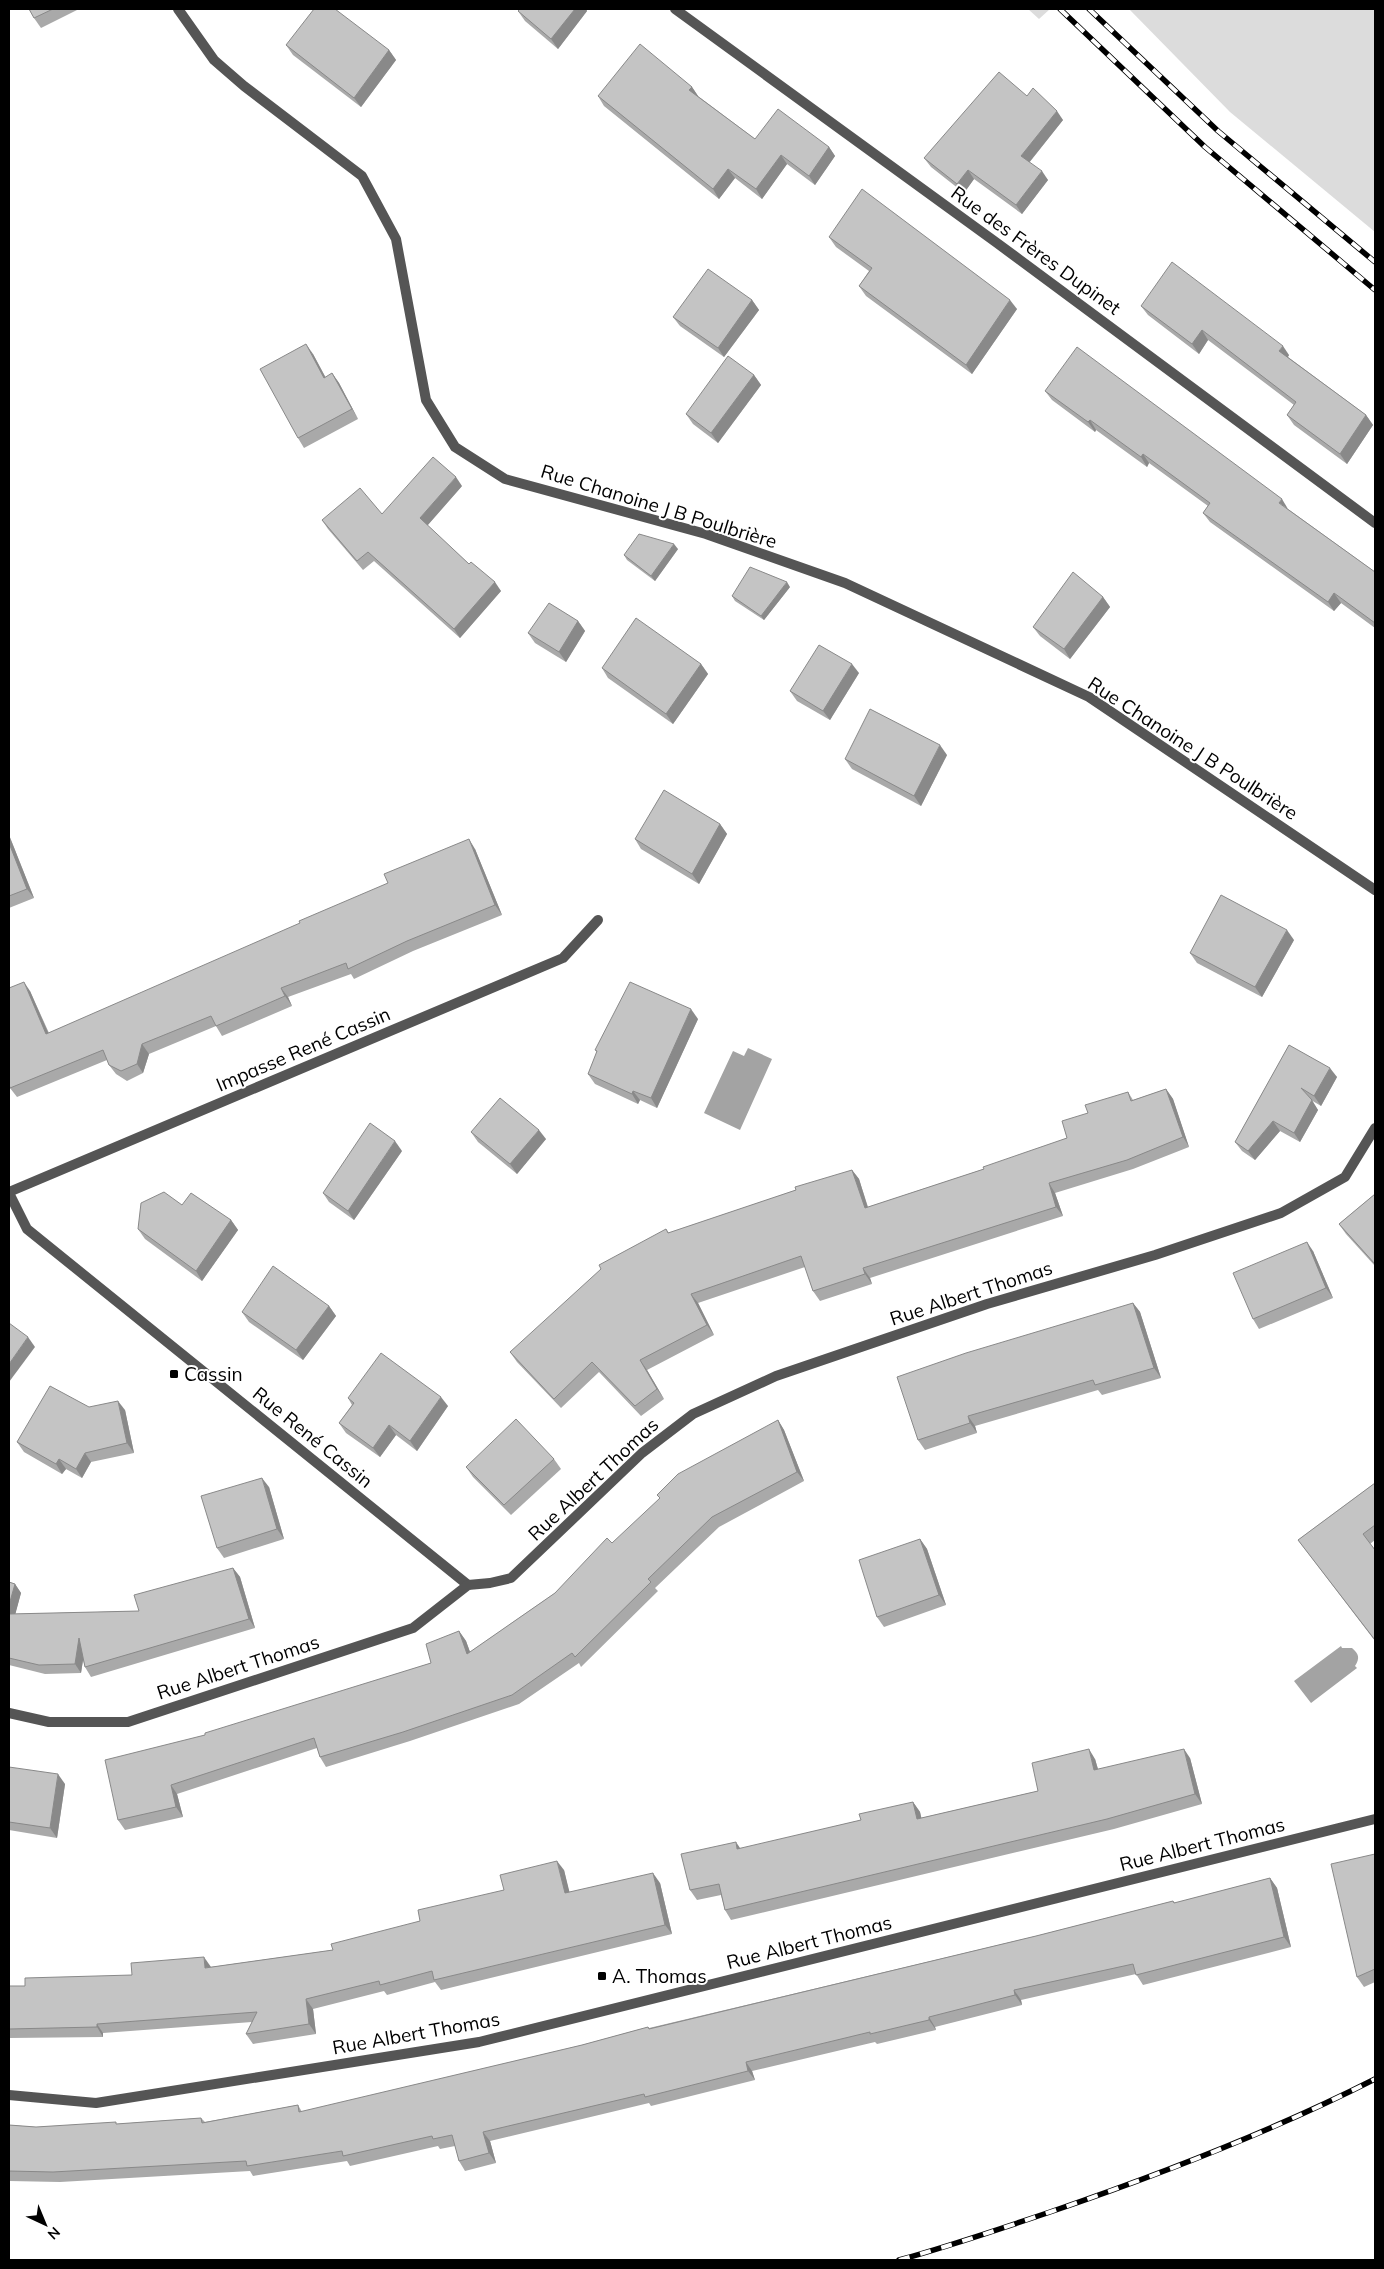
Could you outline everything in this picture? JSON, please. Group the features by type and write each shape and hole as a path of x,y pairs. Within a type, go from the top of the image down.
{"street":[{"name":"Rue Chanoine J B Poulbrière","path":"178,9 214,60 362,176 396,239 426,400 455,447 505,479 706,534 845,583 1089,697 1375,890"},
{"name":"Rue des Frères Dupinet","path":"675,9 989,237 1375,523"},
{"name":"Impasse René Cassin","path":"9,1193 563,958 598,920"},
{"name":"Rue Albert Thomas","path":"9,1713 49,1722 128,1722 413,1628 468,1584 490,1583 511,1578 642,1453 693,1414 776,1376 987,1304 1155,1255 1281,1213 1345,1177 1375,1128"},
{"name":"Rue René Cassin","path":"9,1193 27,1229 468,1584"},
{"name":"Rue Albert Thomas","path":"9,2095 96,2103 479,2042 1375,1819"}],"shaded area":[{"path":"1028,9 1050,9 1039,19"},
{"path":"1129,9 1375,9 1375,232 1230,112"},
{"path":"748,1048 772,1059 740,1130 704,1113 733,1051 744,1056"},
{"path":"1341,1646 1342,1648 1352,1648 1356,1652 1358,1661 1355,1666 1357,1668 1311,1703 1294,1681"}],"building":[{"path":"29,9 53,9 34,18"},
{"path":"314,9 335,9 389,50 354,98 286,45"},
{"path":"520,9 575,9 551,39 518,11"},
{"path":"640,44 692,87 689,90 755,139 778,109 829,147 809,176 781,155 756,189 728,169 713,189 598,96"},
{"path":"999,72 1027,96 1033,88 1057,111 1021,156 1042,171 1016,205 968,170 957,184 924,158"},
{"path":"862,189 1010,300 966,365 859,286 872,268 829,237"},
{"path":"1172,262 1283,346 1279,351 1366,415 1340,454 1287,415 1296,402 1202,330 1192,344 1141,306"},
{"path":"708,269 752,300 718,348 673,317"},
{"path":"306,344 324,378 332,373 352,409 298,438 260,369"},
{"path":"1077,347 1282,499 1279,503 1375,572 1375,623 1334,593 1328,602 1203,513 1210,503 1143,454 1141,457 1090,420 1088,422 1045,391"},
{"path":"728,356 754,375 711,433 686,414"},
{"path":"433,457 456,477 420,518 469,564 471,562 495,582 454,629 368,552 357,561 322,520 360,488 382,514"},
{"path":"639,534 674,544 651,576 624,555"},
{"path":"750,567 787,582 761,616 732,596"},
{"path":"1073,572 1103,597 1064,649 1033,627"},
{"path":"549,603 578,621 559,652 528,633"},
{"path":"636,618 701,664 666,714 602,668"},
{"path":"819,645 852,664 823,711 790,691"},
{"path":"870,709 940,745 914,796 845,759"},
{"path":"664,790 720,824 692,874 635,839"},
{"path":"469,839 495,905 407,941 348,969 346,963 281,988 285,996 216,1026 211,1016 142,1044 137,1064 121,1071 109,1065 103,1050 10,1088 9,988 24,982 46,1034 388,883 384,874"},
{"path":"9,843 27,889 9,896"},
{"path":"1221,895 1287,930 1255,987 1190,953"},
{"path":"630,982 691,1009 651,1098 633,1091 632,1094 588,1074 597,1051 595,1050"},
{"path":"1289,1045 1330,1068 1314,1096 1301,1088 1312,1100 1294,1133 1273,1121 1248,1151 1235,1142"},
{"path":"1166,1089 1183,1137 1127,1160 1049,1183 1056,1207 863,1268 865,1274 813,1291 801,1256 691,1294 707,1325 640,1360 657,1389 635,1406 592,1362 554,1399 510,1352 601,1269 599,1265 666,1229 668,1233 796,1190 795,1187 852,1170 865,1208 984,1169 983,1167 1067,1138 1062,1121 1088,1113 1085,1105 1128,1092 1131,1101"},
{"path":"500,1098 539,1130 510,1164 471,1132"},
{"path":"370,1123 395,1141 348,1211 323,1193"},
{"path":"164,1192 182,1205 191,1193 231,1220 196,1271 138,1229 141,1203"},
{"path":"1375,1194 1375,1264 1339,1224"},
{"path":"1307,1242 1326,1288 1253,1319 1233,1273"},
{"path":"273,1266 329,1306 296,1350 242,1312"},
{"path":"1133,1303 1154,1368 1095,1385 1093,1380 968,1416 970,1423 918,1440 897,1377 966,1353"},
{"path":"9,1323 28,1337 9,1364"},
{"path":"381,1353 441,1397 410,1441 389,1425 373,1448 339,1423 354,1403 348,1398"},
{"path":"50,1386 89,1407 118,1401 127,1443 85,1453 76,1469 59,1459 56,1464 17,1442"},
{"path":"516,1419 554,1459 504,1505 466,1467"},
{"path":"778,1420 797,1472 712,1517 648,1579 651,1582 575,1657 572,1653 512,1695 403,1732 320,1757 314,1738 171,1785 176,1807 118,1820 105,1760 205,1735 205,1733 431,1663 426,1644 459,1631 467,1654 555,1593 607,1538 612,1543 660,1498 657,1495 678,1474"},
{"path":"262,1478 277,1529 217,1548 201,1496"},
{"path":"1375,1483 1375,1525 1363,1534 1375,1550 1375,1640 1298,1540"},
{"path":"920,1539 939,1595 877,1617 859,1560"},
{"path":"233,1568 249,1619 85,1667 79,1638 75,1664 39,1665 9,1658 9,1614 139,1611 134,1595"},
{"path":"9,1582 15,1584 9,1605"},
{"path":"1089,1749 1094,1770 1184,1749 1195,1794 1107,1819 725,1910 719,1884 690,1890 681,1854 736,1842 737,1849 861,1820 859,1814 913,1802 917,1819 1038,1791 1032,1763"},
{"path":"9,1767 58,1774 50,1828 9,1822"},
{"path":"1375,1854 1375,1969 1357,1977 1331,1864"},
{"path":"557,1861 565,1893 653,1873 665,1925 434,1980 432,1971 380,1985 379,1981 306,1999 309,2024 246,2034 257,2012 97,2024 97,2027 9,2029 9,1986 25,1986 25,1978 132,1975 131,1963 204,1957 205,1968 333,1950 331,1944 420,1921 418,1910 504,1890 500,1875"},
{"path":"1270,1878 1284,1937 1136,1975 1133,1964 1014,1990 1015,1995 929,2017 929,2020 870,2034 870,2032 746,2062 748,2071 645,2097 644,2094 483,2132 489,2153 459,2161 452,2135 433,2139 432,2136 343,2156 342,2151 247,2166 246,2161 53,2172 9,2171 9,2125 36,2127 201,2118 202,2123 298,2105 299,2112 582,2045 648,2027 649,2029 1036,1936 1173,1901 1174,1903"}],"railway":[{"path":"1060,9 1205,147 1375,290"},
{"path":"1089,9 1218,131 1375,262"},
{"path":"899,2260 1092,2198 1174,2167 1296,2117 1375,2079"}],"place":[{"name":"Cassin","path":"174,1374"},
{"name":"A. Thomas","path":"602,1976"}]}
